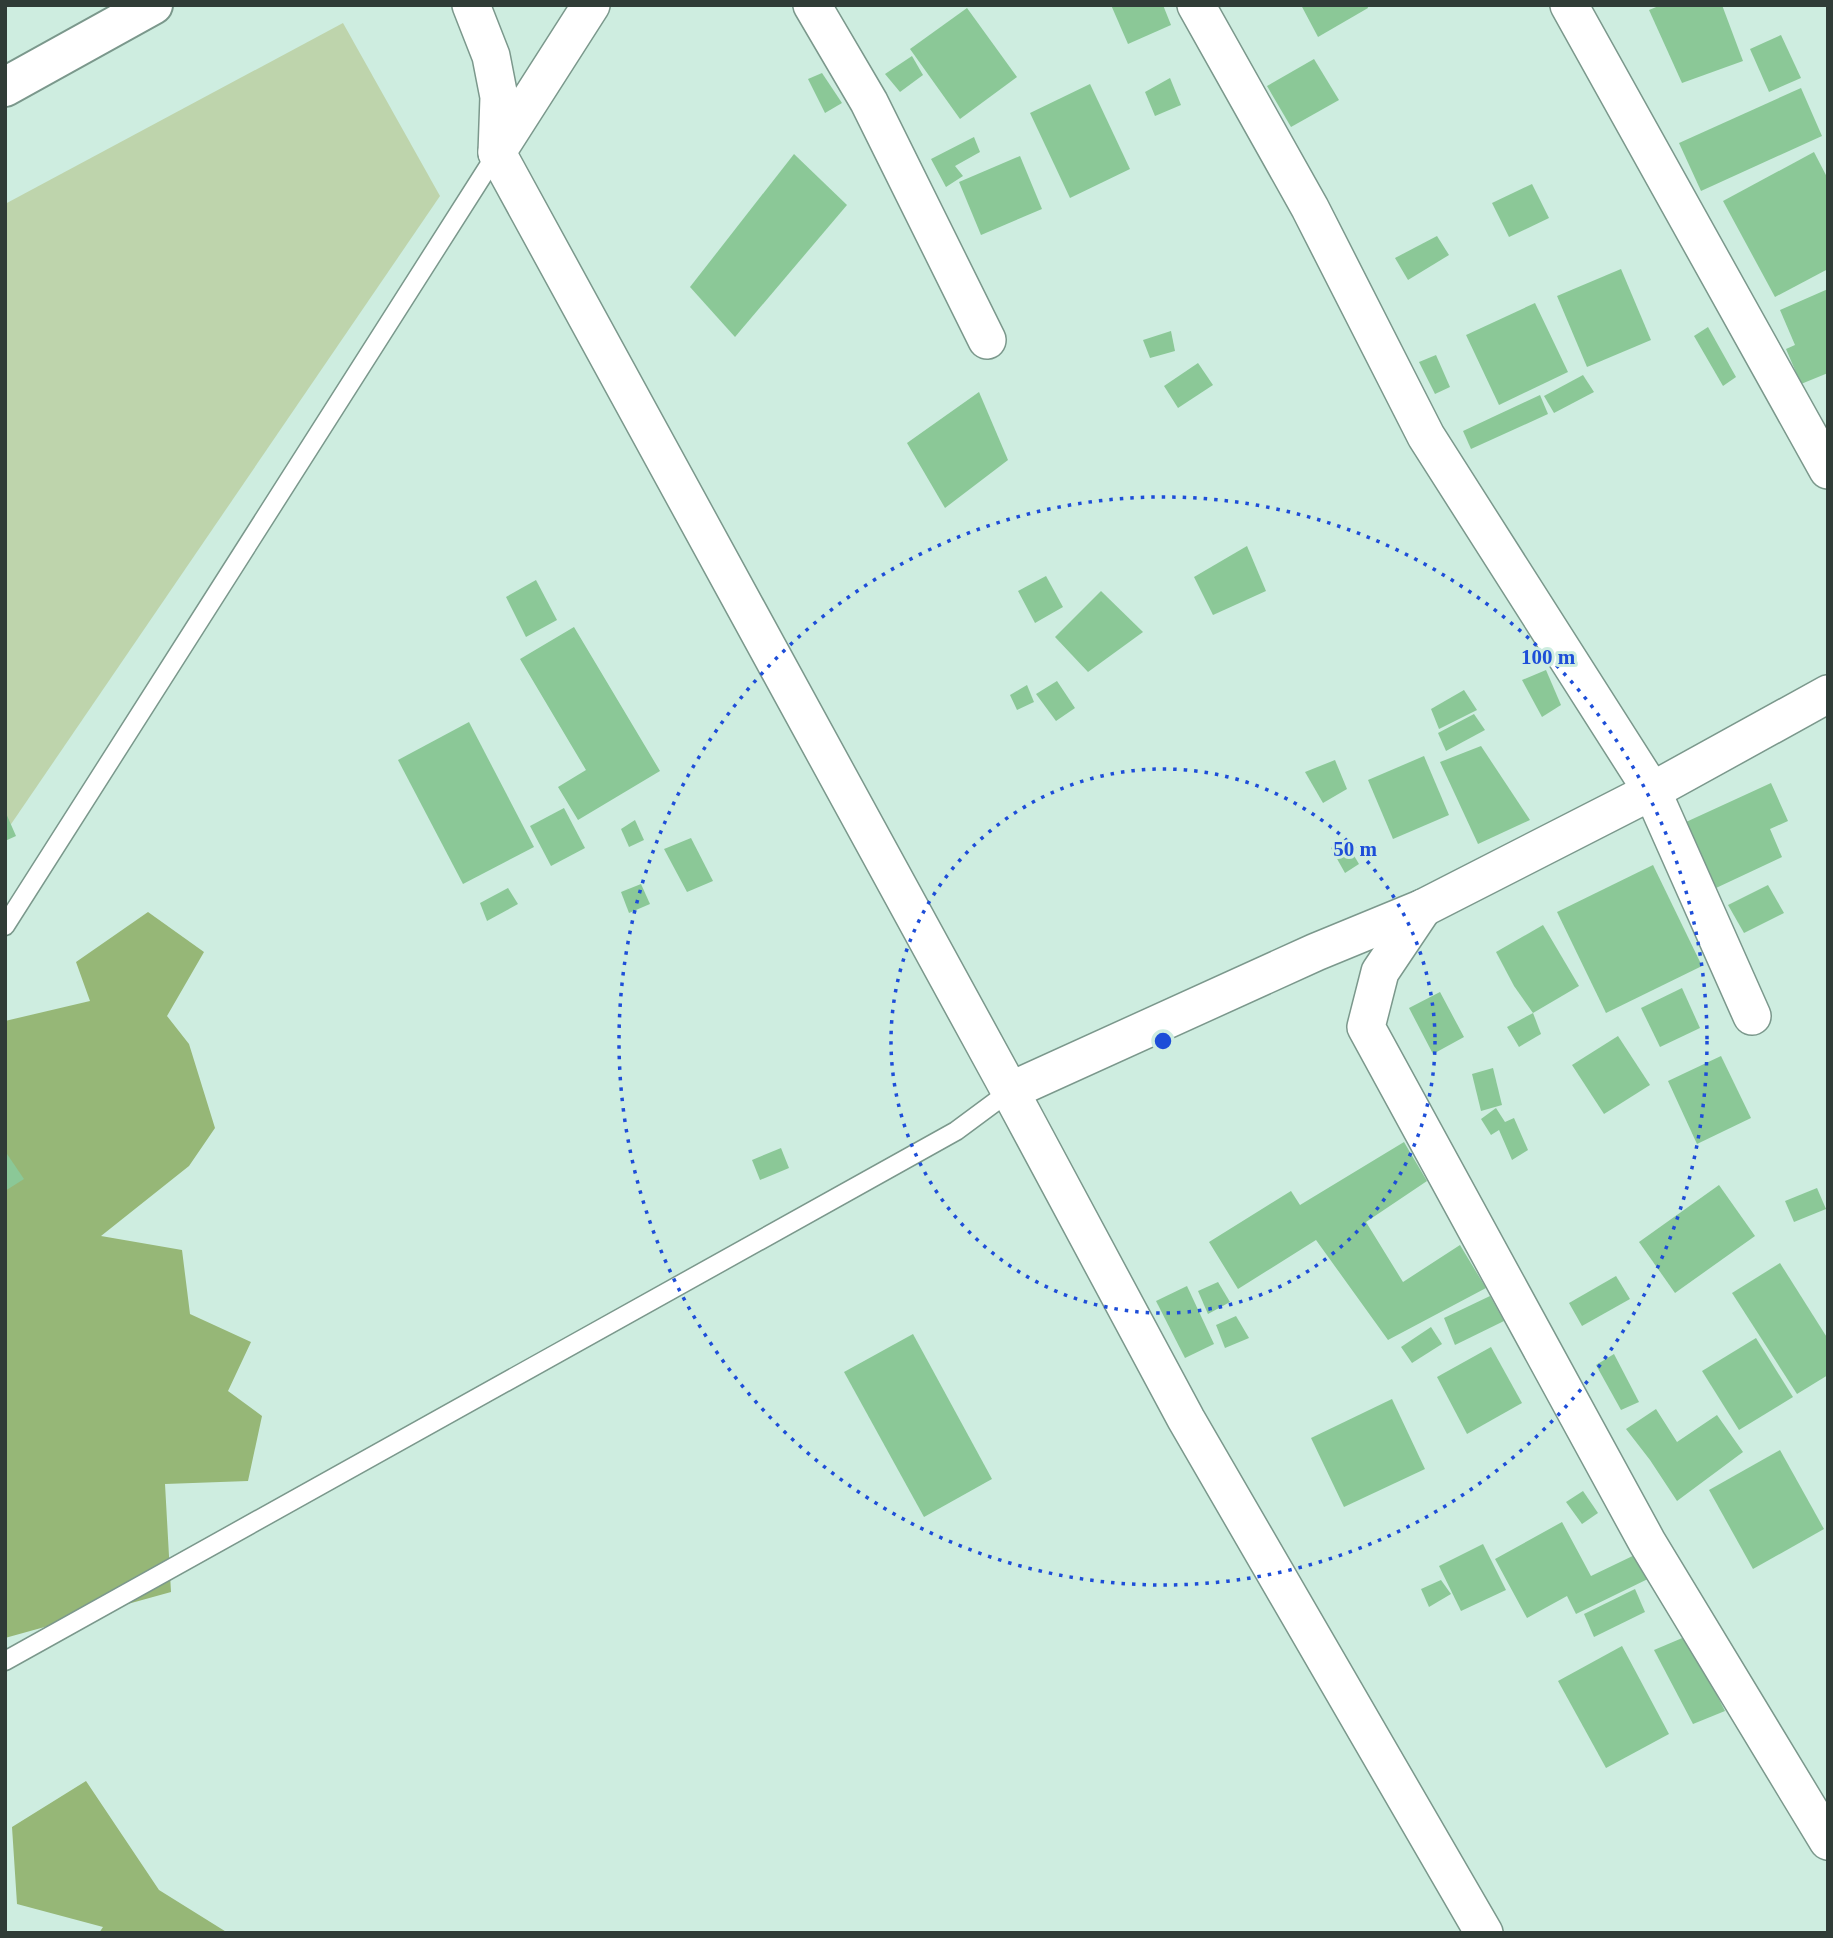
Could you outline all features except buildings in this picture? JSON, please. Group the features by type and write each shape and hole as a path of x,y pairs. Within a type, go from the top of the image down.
{"main road":[{"path":"5,87 153,5"}],"street":[{"path":"471,5 491,56 499,97 496,153 1010,1091 1186,1419 1484,1933"},
{"path":"496,153 591,5"},
{"path":"812,5 869,102 987,340"},
{"path":"1196,5 1310,208 1426,436 1652,791 1752,1016"},
{"path":"1569,5 1828,470"},
{"path":"1010,1091 1316,952 1423,908 1652,791 1828,694"},
{"path":"1423,908 1380,972 1366,1027 1647,1542 1828,1841"}],"lane":[{"path":"5,926 496,153"},
{"path":"5,1661 956,1131 1010,1091"}],"green space":[{"path":"343,23 440,196 5,833 5,204"},
{"path":"148,912 204,952 167,1016 189,1044 215,1128 189,1166 101,1236 182,1250 190,1314 251,1342 228,1391 262,1416 248,1481 165,1484 171,1592 5,1638 5,1021 90,1001 76,962"},
{"path":"86,1781 159,1890 228,1933 99,1933 103,1927 17,1904 12,1827"}]}
